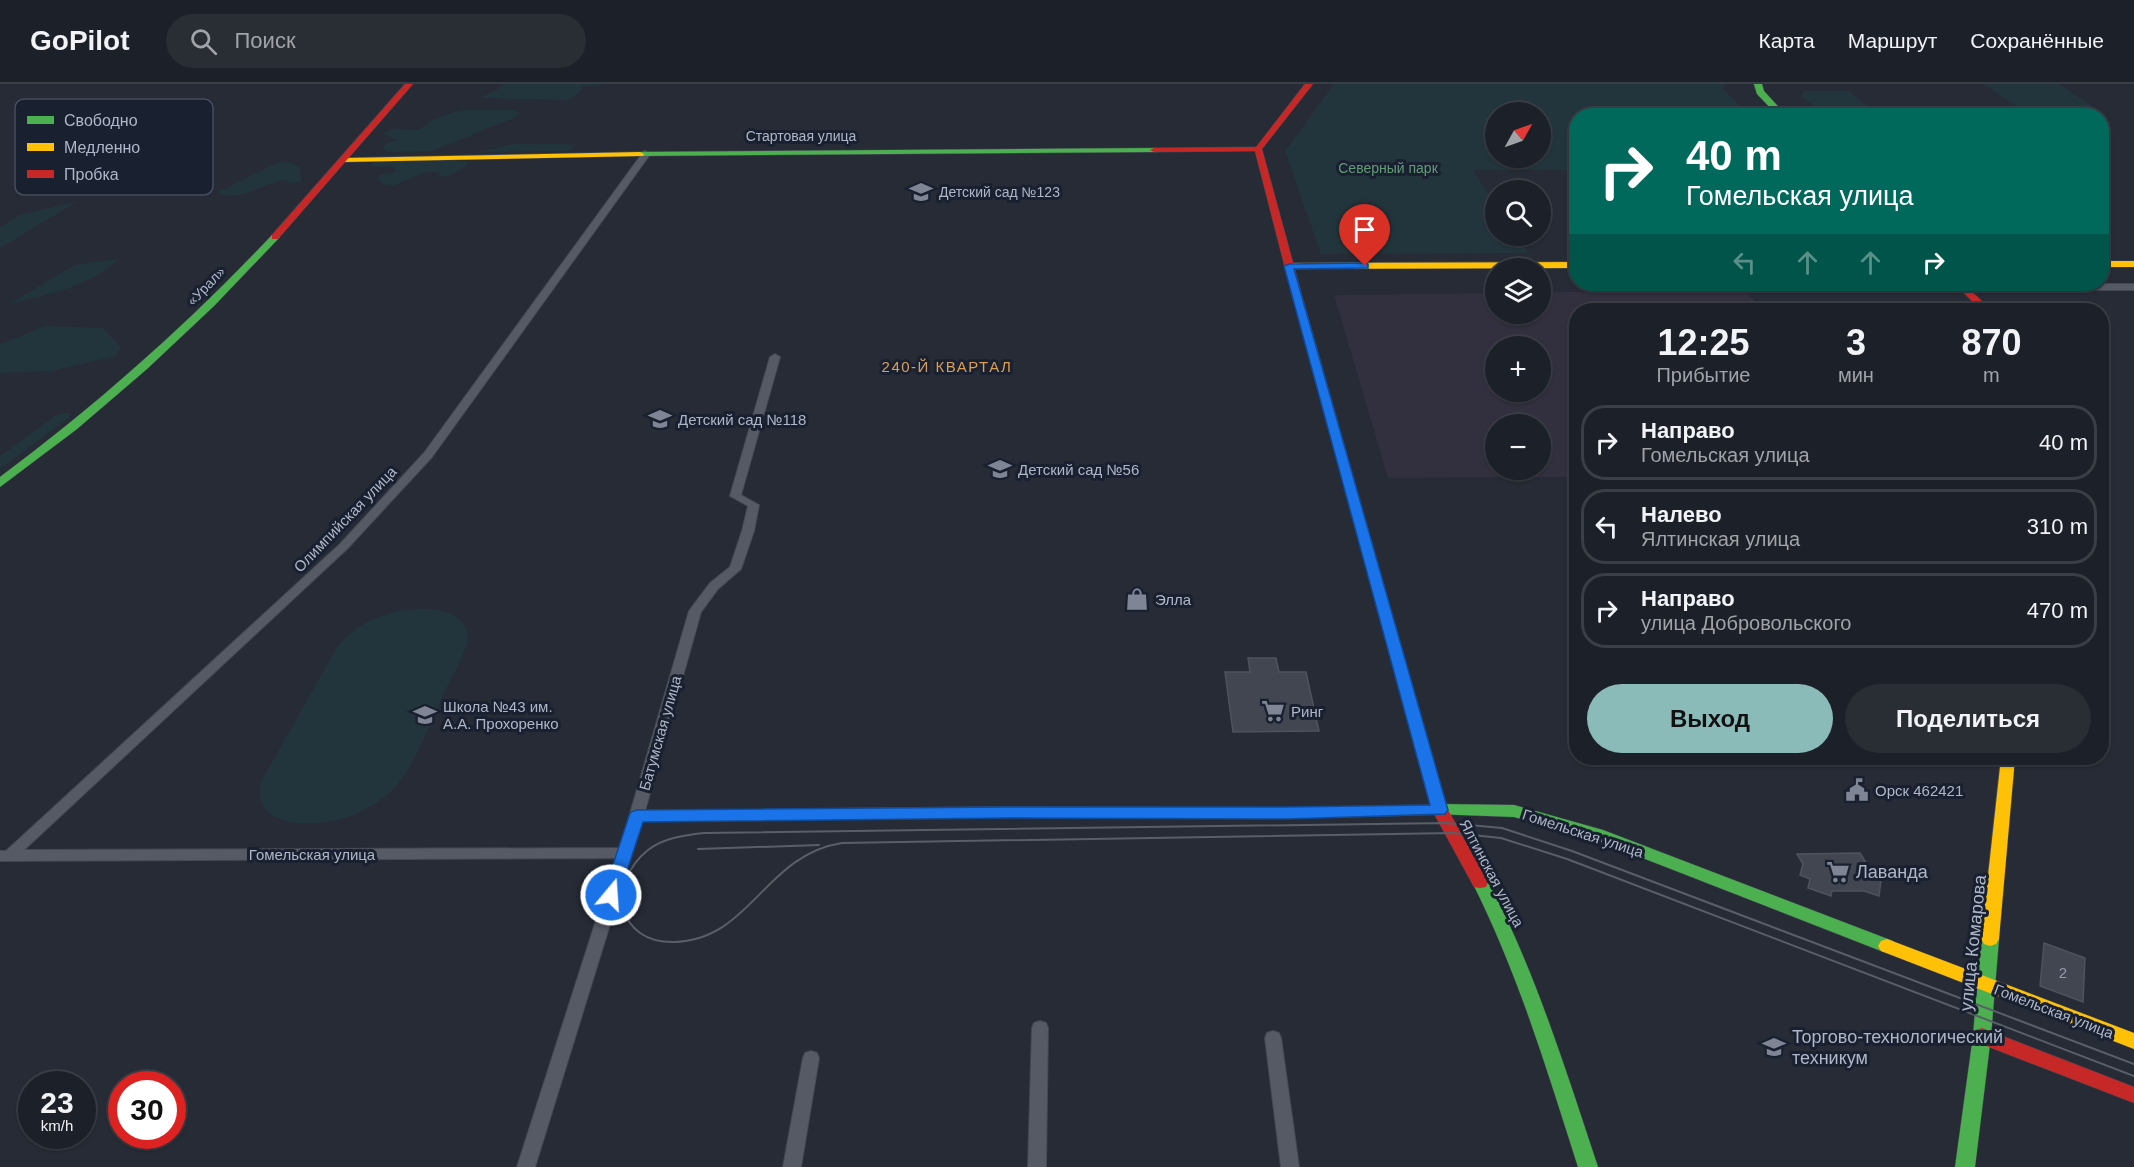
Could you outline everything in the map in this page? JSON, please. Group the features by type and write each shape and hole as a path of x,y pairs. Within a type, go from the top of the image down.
{"main road":[{"name":"«Урал»","path":"0,483 35,459 105,402 181,335 233,283 409,84"},
{"path":"1258,149 1309,84"},
{"path":"1758,84 1760,92 1776,108"},
{"name":"Стартовая улица","path":"345,159 646,153 1258,149"},
{"name":"Ялтинская улица","path":"1258,149 1440,810 1500,919 1532,995 1588,1167"},
{"path":"2109,264 2134,264"},
{"path":"1289,266 1569,265"},
{"path":"1968,291 1979,303"},
{"name":"улица Комарова","path":"1965,1167 1982,1036 2007,765"},
{"name":"Гомельская улица","path":"1440,810 1514,811 1603,836 2134,1041"},
{"path":"1982,1036 2134,1095"}],"street":[{"name":"Олимпийская улица","path":"4,856 344,546 428,455 646,153"},
{"path":"2109,287 2134,287"},
{"name":"Батумская улица","path":"526,1167 637,816 695,611 714,586 735,569 748,531 754,505 735,496 775,357"},
{"name":"Гомельская улица","path":"637,816 995,812 1287,813 1440,810"},
{"name":"Гомельская улица","path":"4,856 624,854"},
{"path":"1037,1167 1040,1028"},
{"path":"1273,1038 1290,1167"},
{"path":"792,1167 811,1058"}],"shaded area":[{"path":"1551,292 1747,292 1756,303 1569,303 1569,477 1551,477 1551,414 1485,414 1485,477 1388,478 1334,295 1485,293 1485,324 1551,324"}],"green space":[{"path":"502,84 608,84 583,86 582,90 568,100 480,98"},
{"name":"Северный парк","path":"1334,84 1725,84 1723,89 1742,108 1569,108 1569,170 1473,170 1485,189 1485,246 1524,246 1529,253 1321,254 1285,151"},
{"path":"1984,84 2059,84 2095,108 2019,108"},
{"path":"1804,91 1849,91 1870,108 1816,108 1801,96"},
{"path":"465,110 514,110 519,113 514,118 432,151 386,152 383,147 386,143 400,140 383,134 390,130 417,129 433,120"},
{"path":"513,144 568,144 574,147 569,151 478,152"},
{"path":"431,160 469,162 452,174 438,177 440,172 424,172 394,186 382,184 378,179 380,175 396,172 394,167 368,166 374,162"},
{"path":"288,162 300,167 301,182 289,183 285,180 234,195 218,192 276,163"},
{"path":"78,201 0,248 0,227 20,215"},
{"path":"118,259 94,277 67,289 9,304 75,265"},
{"path":"45,326 102,328 121,347 116,356 51,371 0,373 0,344"},
{"path":"70,413 69,418 0,469 0,456 55,416"},
{"path":"414,609 432,609 457,618 467,631 468,640 422,744 408,769 384,797 367,809 348,817 320,823 305,823 290,822 276,817 266,810 260,799 260,783 336,649 352,632 370,620"}],"building":[{"name":"Ринг","path":"1248,658 1276,658 1279,672 1306,672 1319,731 1233,732 1225,672 1250,672"},
{"name":"Лаванда","path":"1860,853 1868,866 1876,868 1874,878 1881,880 1879,896 1864,891 1832,891 1831,896 1808,888 1810,879 1800,875 1803,864 1797,854"},
{"path":"2044,943 2085,958 2083,1002 2040,986"}],"tram line":[{"path":"2134,1064 1572,851 1502,828 1447,823 704,833 667,840 648,850 635,863 627,878 623,894 624,909 629,922 640,933 655,940 674,942 700,938 722,927 794,863 816,851 842,843 1453,833 1501,838 1567,859 2134,1076"},
{"path":"698,849 819,845"}],"traffic: fast":[{"path":"1758,84 1760,92 1775,108"},
{"path":"640,154 1154,150"},
{"path":"0,483 73,427 144,367 211,304 275,237"},
{"path":"1299,303 1375,575"},
{"path":"1440,810 1514,811 1603,836 1887,946"},
{"path":"1480,882 1527,986 1588,1167"},
{"path":"1965,1167 1982,1036 1990,939"}],"traffic: slow":[{"path":"345,160 640,154"},
{"path":"2109,264 2134,264"},
{"path":"1289,266 1569,265"},
{"path":"1990,939 2007,765"},
{"path":"1887,946 2134,1041"}],"traffic: jam":[{"path":"275,237 409,84"},
{"path":"1299,303 1258,149 1309,84"},
{"path":"1154,150 1258,149"},
{"path":"1966,291 1979,303"},
{"path":"1375,575 1440,810 1480,882"},
{"path":"1982,1036 2134,1095"}],"place":[{"name":"Детский сад №123","path":"921,192"},
{"name":"Детский сад №118","path":"660,419"},
{"name":"Детский сад №56","path":"1000,469"},
{"name":"Элла","path":"1137,599"},
{"name":"Ринг","path":"1273,711"},
{"name":"Школа №43 им. А.А. Прохоренко","path":"425,715"},
{"name":"Орск 462421","path":"1857,790"},
{"name":"Лаванда","path":"1838,872"},
{"name":"Торгово-технологический техникум","path":"1774,1047"}],"district":[{"name":"240-Й КВАРТАЛ","path":"947,366"}],"route":[{"path":"611,895 637,816 1007,812 1287,813 1440,810 1289,266 1365,266"}]}
